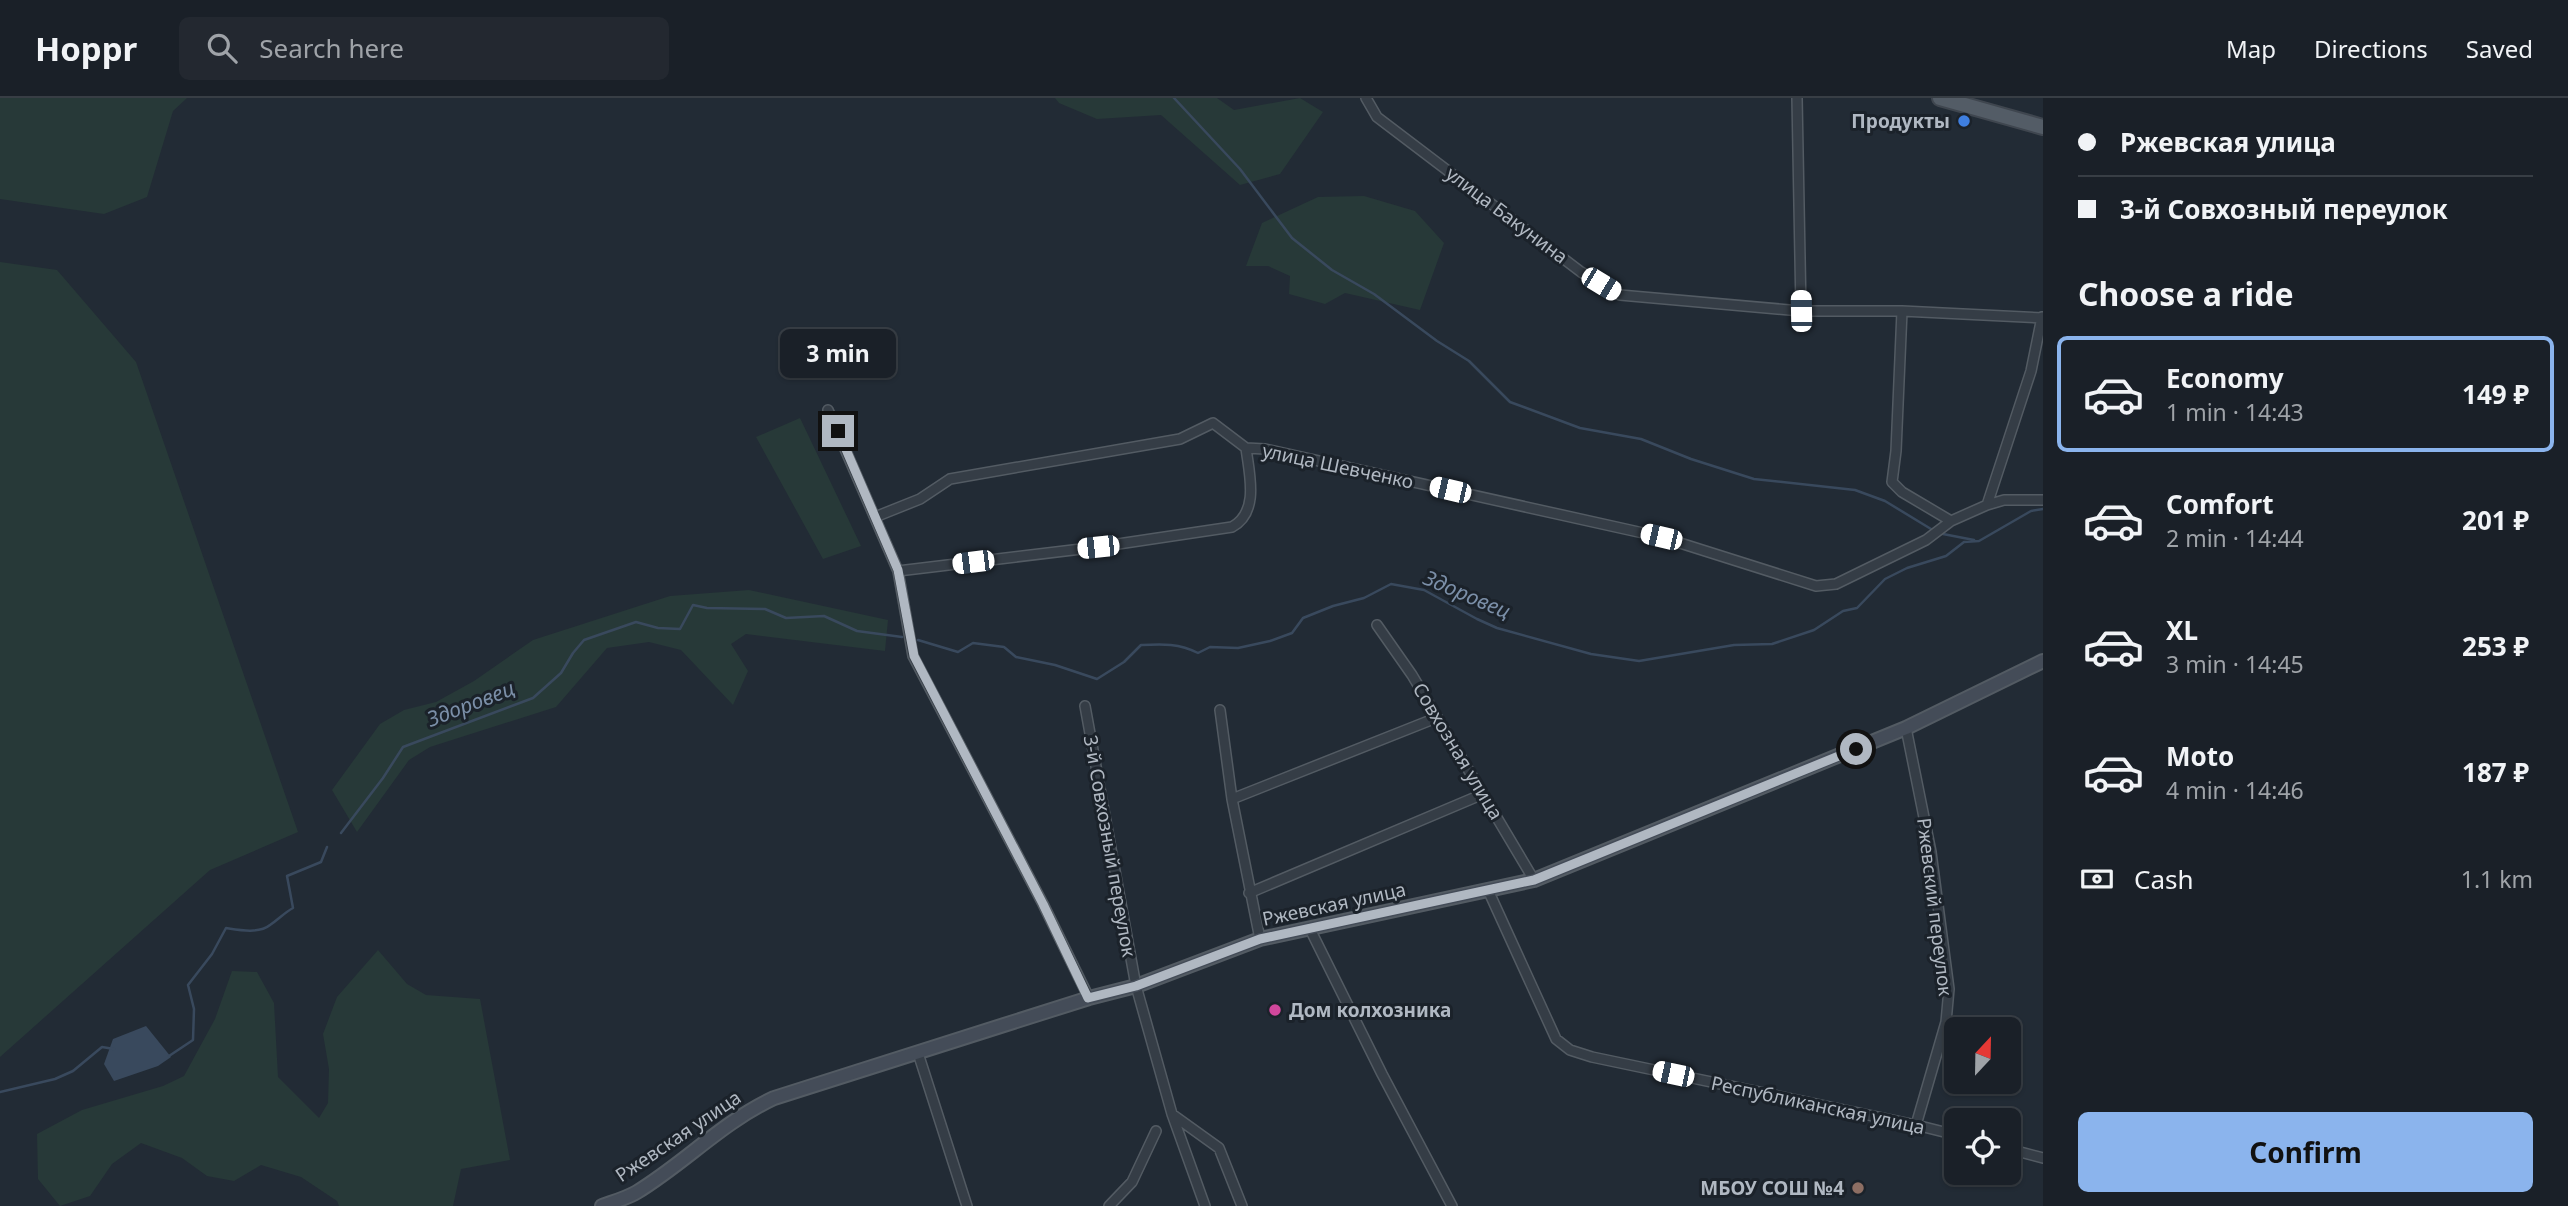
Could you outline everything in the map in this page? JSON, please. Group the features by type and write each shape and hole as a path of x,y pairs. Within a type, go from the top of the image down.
{"main road":[{"path":"1940,98 2043,127"},
{"name":"Ржевская улица","path":"602,1206 635,1193 665,1173 712,1134 752,1108 774,1098 1088,998 1136,986 1260,939 1534,880 1906,728 2043,661"}],"street":[{"name":"улица Бакунина","path":"1366,98 1377,117 1581,272 1620,295 1801,311 2042,318"},
{"path":"1797,98 1801,311"},
{"path":"1902,312 1896,451 1892,482 1902,492 1951,521"},
{"path":"1987,505 2031,371 2042,318"},
{"path":"828,410 898,570 914,656 1043,904 1088,998"},
{"name":"улица Шевченко","path":"875,516 920,499 950,479 1180,439 1213,423 1246,448 1265,449 1661,537 1816,586 1836,584 1926,540 1951,521 1987,505 2004,500 2043,500"},
{"path":"898,570 1098,547 1232,527 1241,522 1251,498 1246,448"},
{"name":"Совхозная улица","path":"1377,625 1398,653 1534,880"},
{"name":"3-й Совхозный переулок","path":"1085,706 1136,986 1172,1114 1205,1206"},
{"path":"1220,710 1232,799 1260,939"},
{"path":"1232,799 1436,718"},
{"name":"Ржевский переулок","path":"1906,728 1931,852 1949,989 1946,1022 1916,1125"},
{"path":"1249,893 1483,794"},
{"name":"Республиканская улица","path":"1488,890 1556,1039 1570,1051 1944,1132"},
{"path":"1310,929 1452,1206"},
{"path":"918,1052 967,1206"},
{"path":"1172,1114 1219,1148 1242,1206"},
{"path":"1109,1206 1132,1182 1156,1131"},
{"path":"2021,1152 2043,1158"}],"shaded area":[{"path":"0,98 187,98 173,111 147,197 104,214 0,199"},
{"path":"1055,98 1217,98 1234,110 1300,98 1323,112 1280,174 1240,185 1161,115 1097,119 1059,103"},
{"path":"1364,196 1415,211 1444,243 1420,310 1345,293 1325,304 1289,294 1290,276 1268,266 1246,266 1262,223 1318,197"},
{"path":"0,262 57,270 136,362 298,832 210,870 0,1057"},
{"path":"800,418 861,546 823,559 756,437"},
{"path":"749,590 888,620 885,651 746,634 731,644 748,671 733,705 681,650 649,642 607,648 556,707 430,747 409,760 357,832 332,790 380,724 404,710 436,702 474,681 533,640 670,596"},
{"path":"378,950 407,984 426,995 480,999 510,1160 461,1169 453,1206 339,1206 337,1201 301,1177 261,1165 234,1181 207,1176 182,1158 141,1143 112,1164 90,1196 60,1206 38,1179 37,1134 82,1110 163,1086 184,1076 215,1019 232,971 257,972 274,1003 278,1077 319,1118 328,1103 329,1069 323,1034 337,997"}],"water":[{"path":"146,1026 171,1057 158,1066 114,1081 104,1064 113,1039"}],"waterway":[{"path":"1174,98 1240,169 1292,238 1332,270 1374,294 1469,361 1510,402 1580,428 1641,439 1691,459 1754,479 1855,490 1885,501 1931,529"},
{"name":"Здоровец","path":"918,640 958,652 973,643 1004,647 1016,657 1055,665 1097,679 1124,662 1141,645 1163,644 1198,653 1210,647 1238,648 1270,641 1292,633 1303,618 1364,598 1391,584 1424,590 1497,628 1591,654 1639,661 1734,645 1772,644 1814,630 1843,611 1857,608 1885,579 1907,568 1946,556 1964,542 1979,541 2031,511 2043,509"},
{"path":"1943,534 1974,540"},
{"name":"Здоровец","path":"341,833 403,747 533,698 561,673 584,640 636,622 658,628 680,629 693,605 707,608 765,609 786,618 824,616 857,631 902,637"},
{"name":"Здоровец","path":"169,1056 193,1040 194,1009 188,985 212,954 226,928 260,930 293,908 287,876 321,862 327,847"},
{"name":"Здоровец","path":"0,1092 55,1079 73,1071 102,1047 114,1049"}],"place":[{"name":"Продукты","path":"1964,121"},
{"name":"Дом колхозника","path":"1275,1010"},
{"name":"МБОУ СОШ №4","path":"1858,1188"}],"route":[{"path":"838,431 898,570 914,656 1043,904 1088,998 1136,986 1260,939 1534,880 1856,749"}]}
